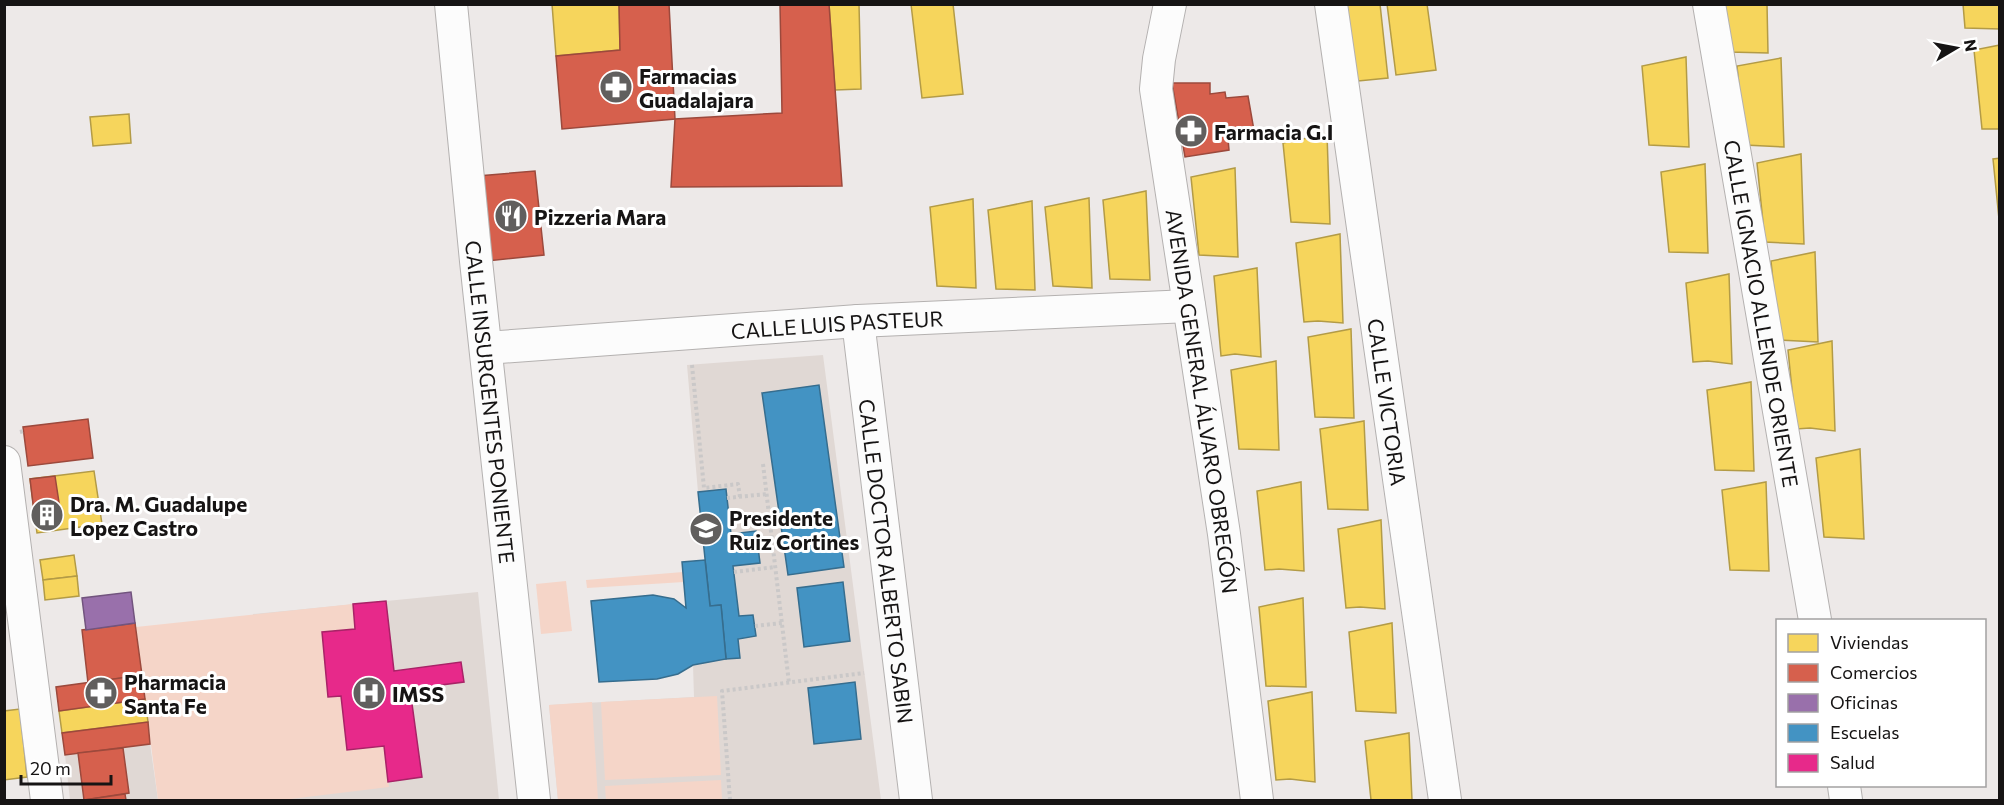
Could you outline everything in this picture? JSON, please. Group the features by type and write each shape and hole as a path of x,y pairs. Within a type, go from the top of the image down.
{"street":[{"name":"CALLE INSURGENTES PONIENTE","path":"451,4 534,801"},
{"name":"AVENIDA GENERAL ÁLVARO OBREGÓN","path":"1170,4 1156,88 1224,534 1257,801"},
{"name":"CALLE VICTORIA","path":"1330,4 1445,801"},
{"name":"CALLE IGNACIO ALLENDE ORIENTE","path":"1709,4 1815,619"},
{"name":"CALLE LUIS PASTEUR","path":"486,348 858,321 1189,306"},
{"name":"CALLE DOCTOR ALBERTO SABIN","path":"858,321 916,801"},
{"path":"4,462 47,801"}],"path":[{"path":"692,365 704,488 738,483 740,497"},
{"path":"763,464 789,683"},
{"path":"727,498 766,494"},
{"path":"734,572 775,567"},
{"path":"755,626 782,623"},
{"path":"730,801 722,691 864,673"}],"shaded area":[{"path":"823,355 881,800 558,800 549,705 694,697 693,665 726,659 698,492 687,365"},
{"path":"683,572 684,582 587,588 586,580"},
{"path":"566,581 572,631 541,634 536,584"},
{"path":"478,592 499,800 274,800 253,614"},
{"path":"353,604 355,629 322,633 328,697 341,696 347,750 384,746 389,787 282,800 158,800 136,627"},
{"path":"717,696 721,775 605,780 601,702"},
{"path":"592,702 598,800 558,800 549,705"},
{"path":"150,744 158,800 70,800 65,755"},
{"path":"721,780 722,800 606,800 605,786"}],"building: Viviendas":[{"path":"552,4 619,4 620,50 556,56"},
{"path":"829,4 859,4 861,89 835,90"},
{"path":"911,4 953,4 963,94 922,98"},
{"path":"1338,4 1380,4 1388,78 1348,82"},
{"path":"1387,4 1427,4 1436,70 1396,75"},
{"path":"1724,4 1767,4 1768,53 1729,52"},
{"path":"1963,4 2000,4 2000,29 1965,28"},
{"path":"2000,45 2000,129 1982,129 1974,50"},
{"path":"1686,57 1689,147 1649,145 1642,66"},
{"path":"1781,58 1784,147 1745,145 1737,66"},
{"path":"129,114 131,143 93,146 90,117"},
{"path":"1327,134 1330,224 1291,222 1283,143"},
{"path":"1801,154 1804,244 1765,242 1757,163"},
{"path":"2000,158 2000,229 1993,159"},
{"path":"1705,164 1708,253 1669,252 1661,172"},
{"path":"1235,168 1238,257 1199,255 1191,177"},
{"path":"1146,191 1150,280 1110,279 1103,200"},
{"path":"1089,198 1092,288 1053,286 1045,207"},
{"path":"973,199 976,288 937,286 930,207"},
{"path":"1032,201 1035,290 996,289 988,210"},
{"path":"1340,234 1343,323 1304,322 1296,243"},
{"path":"1815,252 1818,342 1779,340 1771,261"},
{"path":"1257,268 1261,357 1235,354 1221,356 1214,276"},
{"path":"1729,274 1732,364 1693,362 1686,283"},
{"path":"1351,329 1354,418 1315,417 1308,337"},
{"path":"1832,341 1835,431 1796,429 1788,350"},
{"path":"1276,361 1279,450 1239,449 1231,370"},
{"path":"1751,382 1754,471 1715,470 1707,390"},
{"path":"1364,421 1368,510 1328,509 1320,429"},
{"path":"1860,449 1864,539 1824,537 1816,458"},
{"path":"94,471 102,524 37,533 30,479"},
{"path":"1301,482 1304,571 1265,570 1257,491"},
{"path":"1766,482 1769,571 1730,570 1722,490"},
{"name":"Dra. M. Guadalupe Lopez Castro","path":"60,509 61,519 35,522 34,512"},
{"path":"1381,520 1385,609 1346,608 1338,529"},
{"path":"74,555 77,576 43,580 40,560"},
{"path":"77,576 79,596 45,600 43,580"},
{"path":"1303,598 1306,687 1266,686 1259,607"},
{"path":"1392,623 1396,713 1356,711 1349,632"},
{"path":"1312,692 1315,782 1276,780 1268,701"},
{"path":"145,699 148,722 62,733 59,711"},
{"path":"20,709 27,777 4,780 4,711"},
{"path":"1409,733 1412,800 1371,800 1365,741"}],"building: Comercios":[{"name":"Farmacias Guadalajara","path":"619,4 669,4 675,119 562,129 556,56 620,50"},
{"path":"780,4 829,4 842,186 671,187 675,119 782,113"},
{"path":"1172,83 1210,83 1210,94 1225,92 1226,98 1248,96 1255,136 1228,139 1229,150 1185,157"},
{"name":"Pizzeria Mara","path":"535,171 544,255 487,261 478,176"},
{"path":"88,419 93,458 28,466 23,427"},
{"path":"55,476 60,509 34,512 30,479"},
{"path":"135,623 142,675 88,683 82,630"},
{"name":"Pharmacia Santa Fe","path":"142,675 145,699 59,711 56,687"},
{"path":"148,722 150,744 65,755 62,733"},
{"path":"123,748 129,793 84,800 78,753"},
{"path":"125,794 126,800 84,800"}],"building: Oficinas":[{"path":"131,592 135,623 86,630 82,598"}],"building: Escuelas":[{"path":"819,385 844,567 788,575 762,393"},
{"path":"726,489 731,534 756,531 760,563 733,566 739,616 753,615 756,636 738,639 740,658 726,659 721,605 710,606 698,492"},
{"path":"705,560 710,606 721,605 726,659 693,665 678,674 657,679 599,682 591,601 653,595 674,599 686,608 682,562"},
{"path":"843,582 850,641 804,647 797,588"},
{"path":"855,682 861,739 814,744 808,688"}],"building: Salud":[{"name":"IMSS","path":"386,601 394,671 461,662 464,682 410,689 422,777 388,782 384,746 347,750 341,696 328,697 322,632 355,629 353,604"}],"place":[{"name":"Farmacias Guadalajara","path":"616,87"},
{"name":"Farmacia G.I","path":"1191,131"},
{"name":"Pizzeria Mara","path":"511,216"},
{"name":"Dra. M. Guadalupe Lopez Castro","path":"47,515"},
{"name":"Presidente Ruiz Cortines","path":"706,529"},
{"name":"Pharmacia Santa Fe","path":"101,693"},
{"name":"IMSS","path":"369,693"}]}
